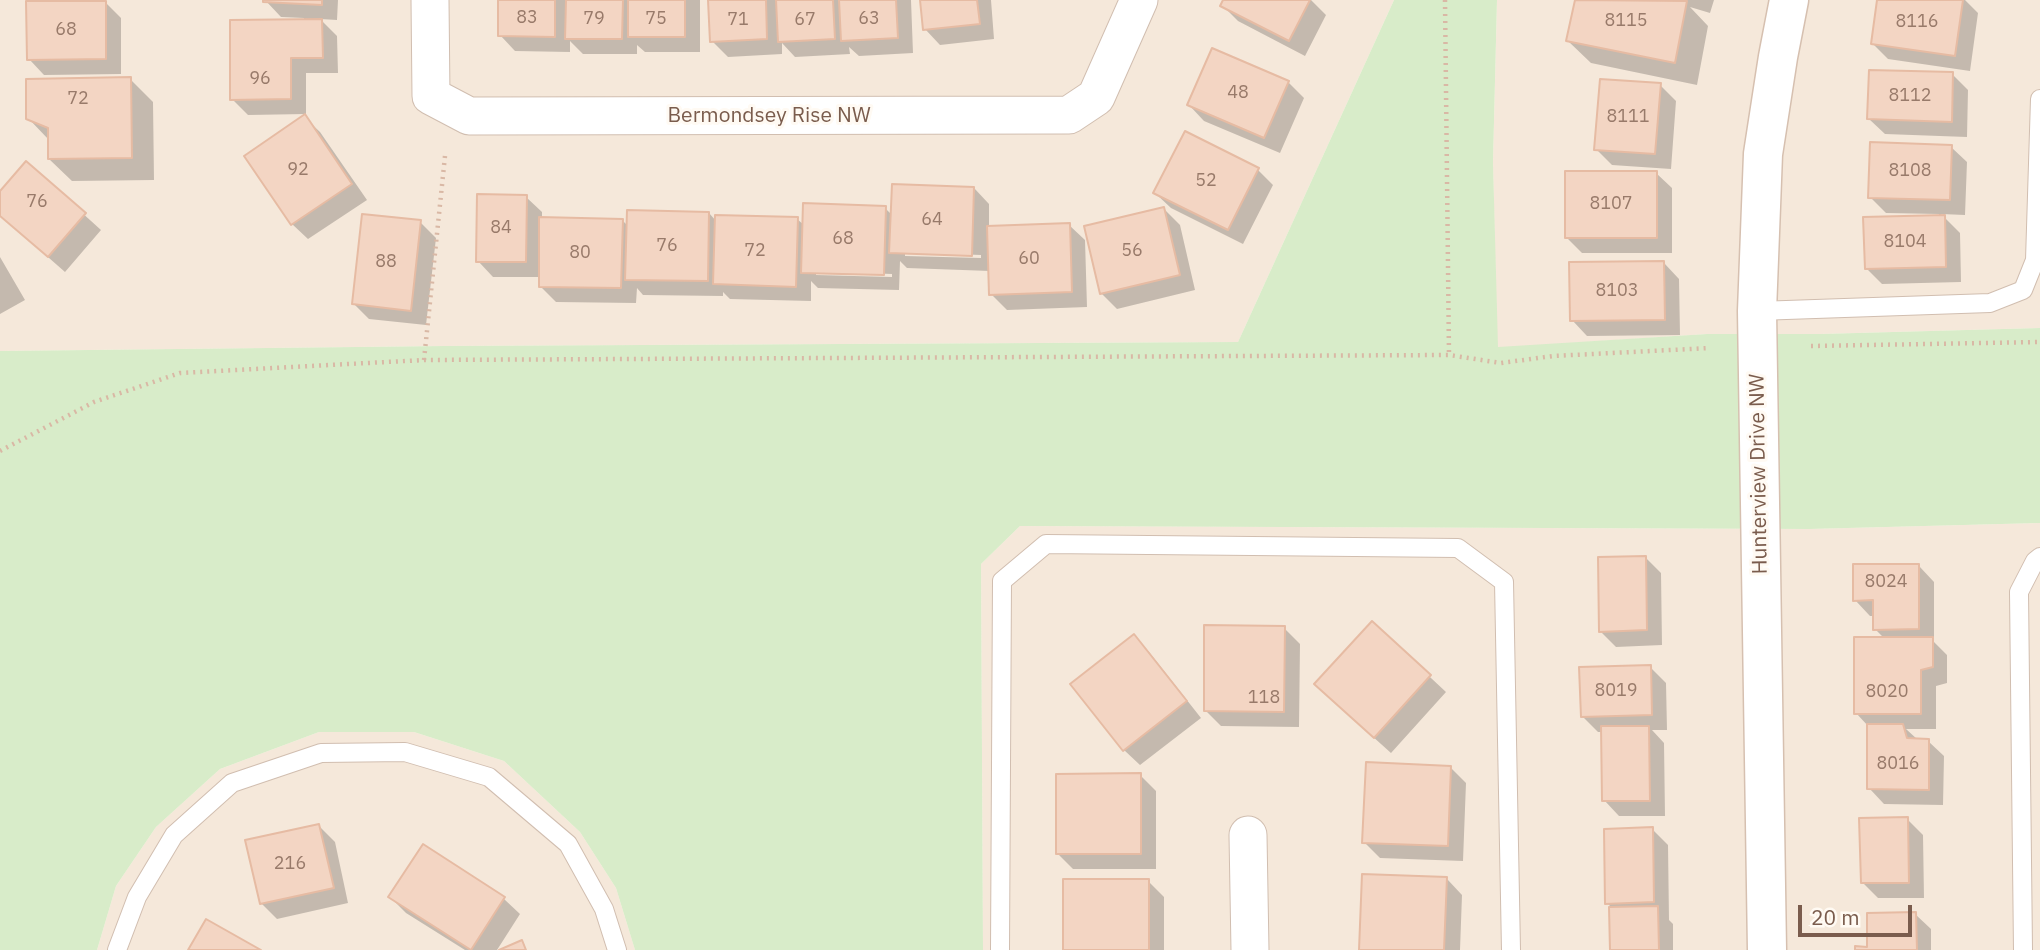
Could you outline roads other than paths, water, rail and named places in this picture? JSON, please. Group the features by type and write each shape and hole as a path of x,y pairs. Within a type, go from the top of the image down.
{"street":[{"name":"Bermondsey Rise NW","path":"430,0 431,96 469,116 1069,115 1096,97 1139,0"},
{"name":"Hunterview Drive NW","path":"1767,950 1757,311 1763,154 1789,0"},
{"path":"1248,835 1250,950"}],"lane":[{"path":"1757,311 1990,303 2023,290 2035,260 2040,99"},
{"path":"1000,950 1002,581 1046,544 1458,548 1504,582 1511,950"},
{"path":"2023,950 2019,592 2035,561 2040,557"},
{"path":"117,950 137,897 174,835 232,783 321,753 405,752 489,777 568,844 604,909 617,950"}]}
